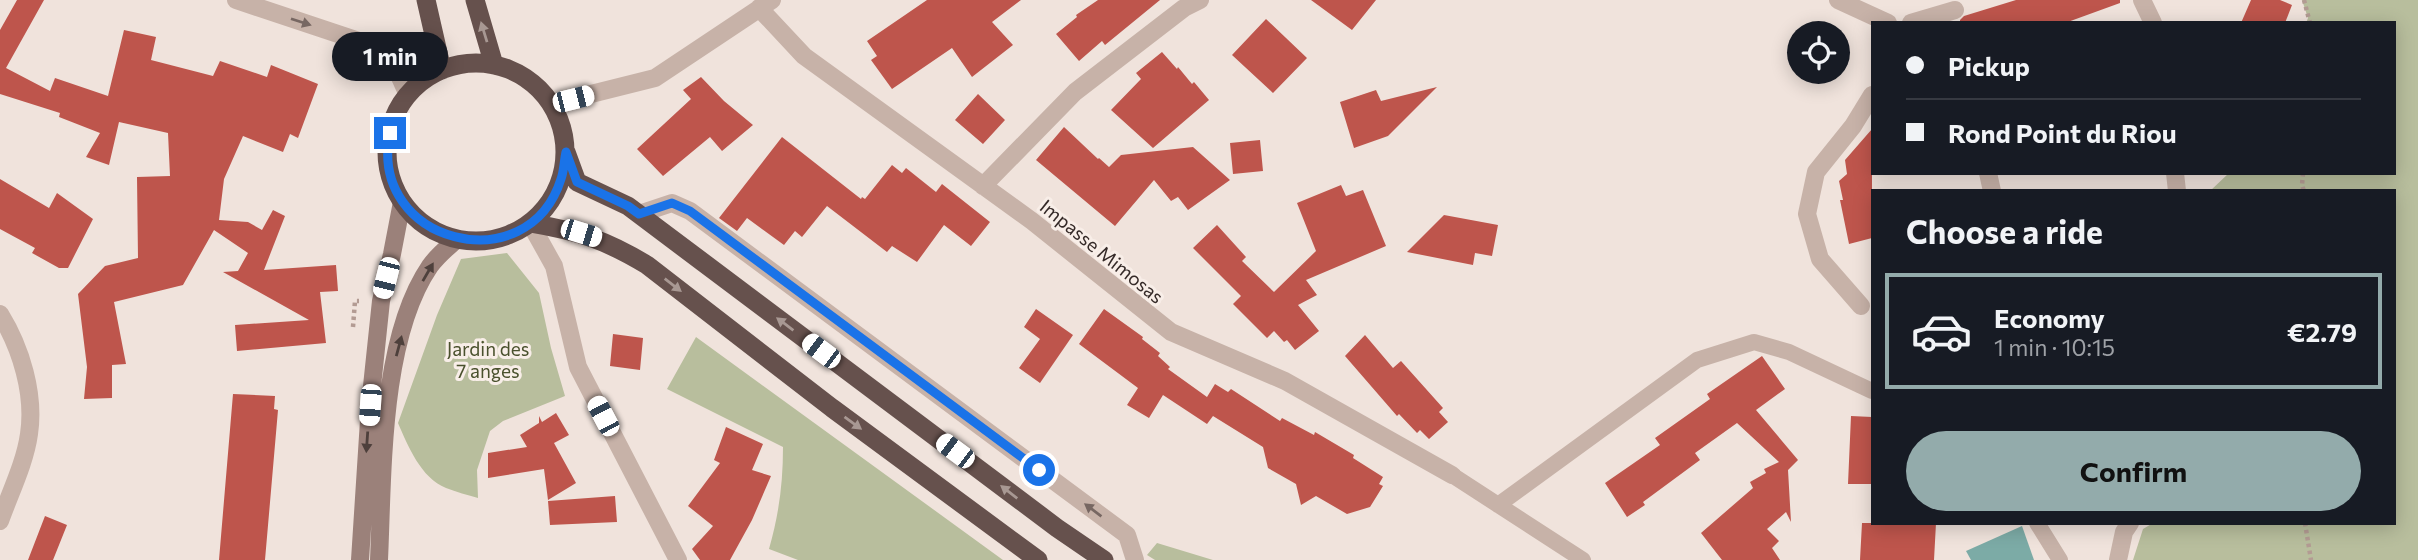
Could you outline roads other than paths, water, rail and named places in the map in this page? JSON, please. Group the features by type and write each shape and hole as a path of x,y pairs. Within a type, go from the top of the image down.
{"highway":[{"path":"426,0 442,70"},
{"path":"475,0 494,65"},
{"path":"566,152 561,179 549,204 530,223 508,236 483,241 457,239 435,231 416,218 402,202 390,176 387,147 393,119 408,95 423,81 442,70 468,63 494,65 516,73 536,86 551,104 562,127 566,152 577,182 628,206 1057,528 1104,560"},
{"path":"530,223 567,229 595,238 617,246 647,265 832,408 1038,560"}],"main road":[{"path":"359,560 370,405 381,301 402,202"},
{"path":"379,560 386,415 394,365 408,310 429,268 457,239"}],"street":[{"path":"236,0 368,44 399,75 408,95"},
{"path":"983,186 1075,92 1184,8 1200,0"},
{"path":"1838,0 1884,21"},
{"path":"2142,0 2152,21"},
{"path":"551,104 655,78 766,4"},
{"name":"Impasse Mimosas","path":"766,4 804,56 1032,221 1171,332 1285,381 1452,475"},
{"path":"1918,21 1957,11"},
{"path":"1861,306 1820,259 1807,214 1816,172 1853,126 1871,97"},
{"path":"639,214 672,203 690,211 1127,535 1135,560"},
{"path":"530,223 554,267 578,367 678,560"},
{"path":"0,314 10,329 29,386 29,433 0,522"},
{"path":"2118,560 2124,532 2129,525"}],"lane":[{"path":"1498,505 1697,360 1754,342 1789,352 1871,391"},
{"path":"1452,475 1583,560"},
{"path":"2038,525 2060,560"}],"water":[{"path":"2022,526 2034,560 1971,560 1966,551"}],"park label":[{"name":"Jardin des 7 anges","path":"488,359"}]}
